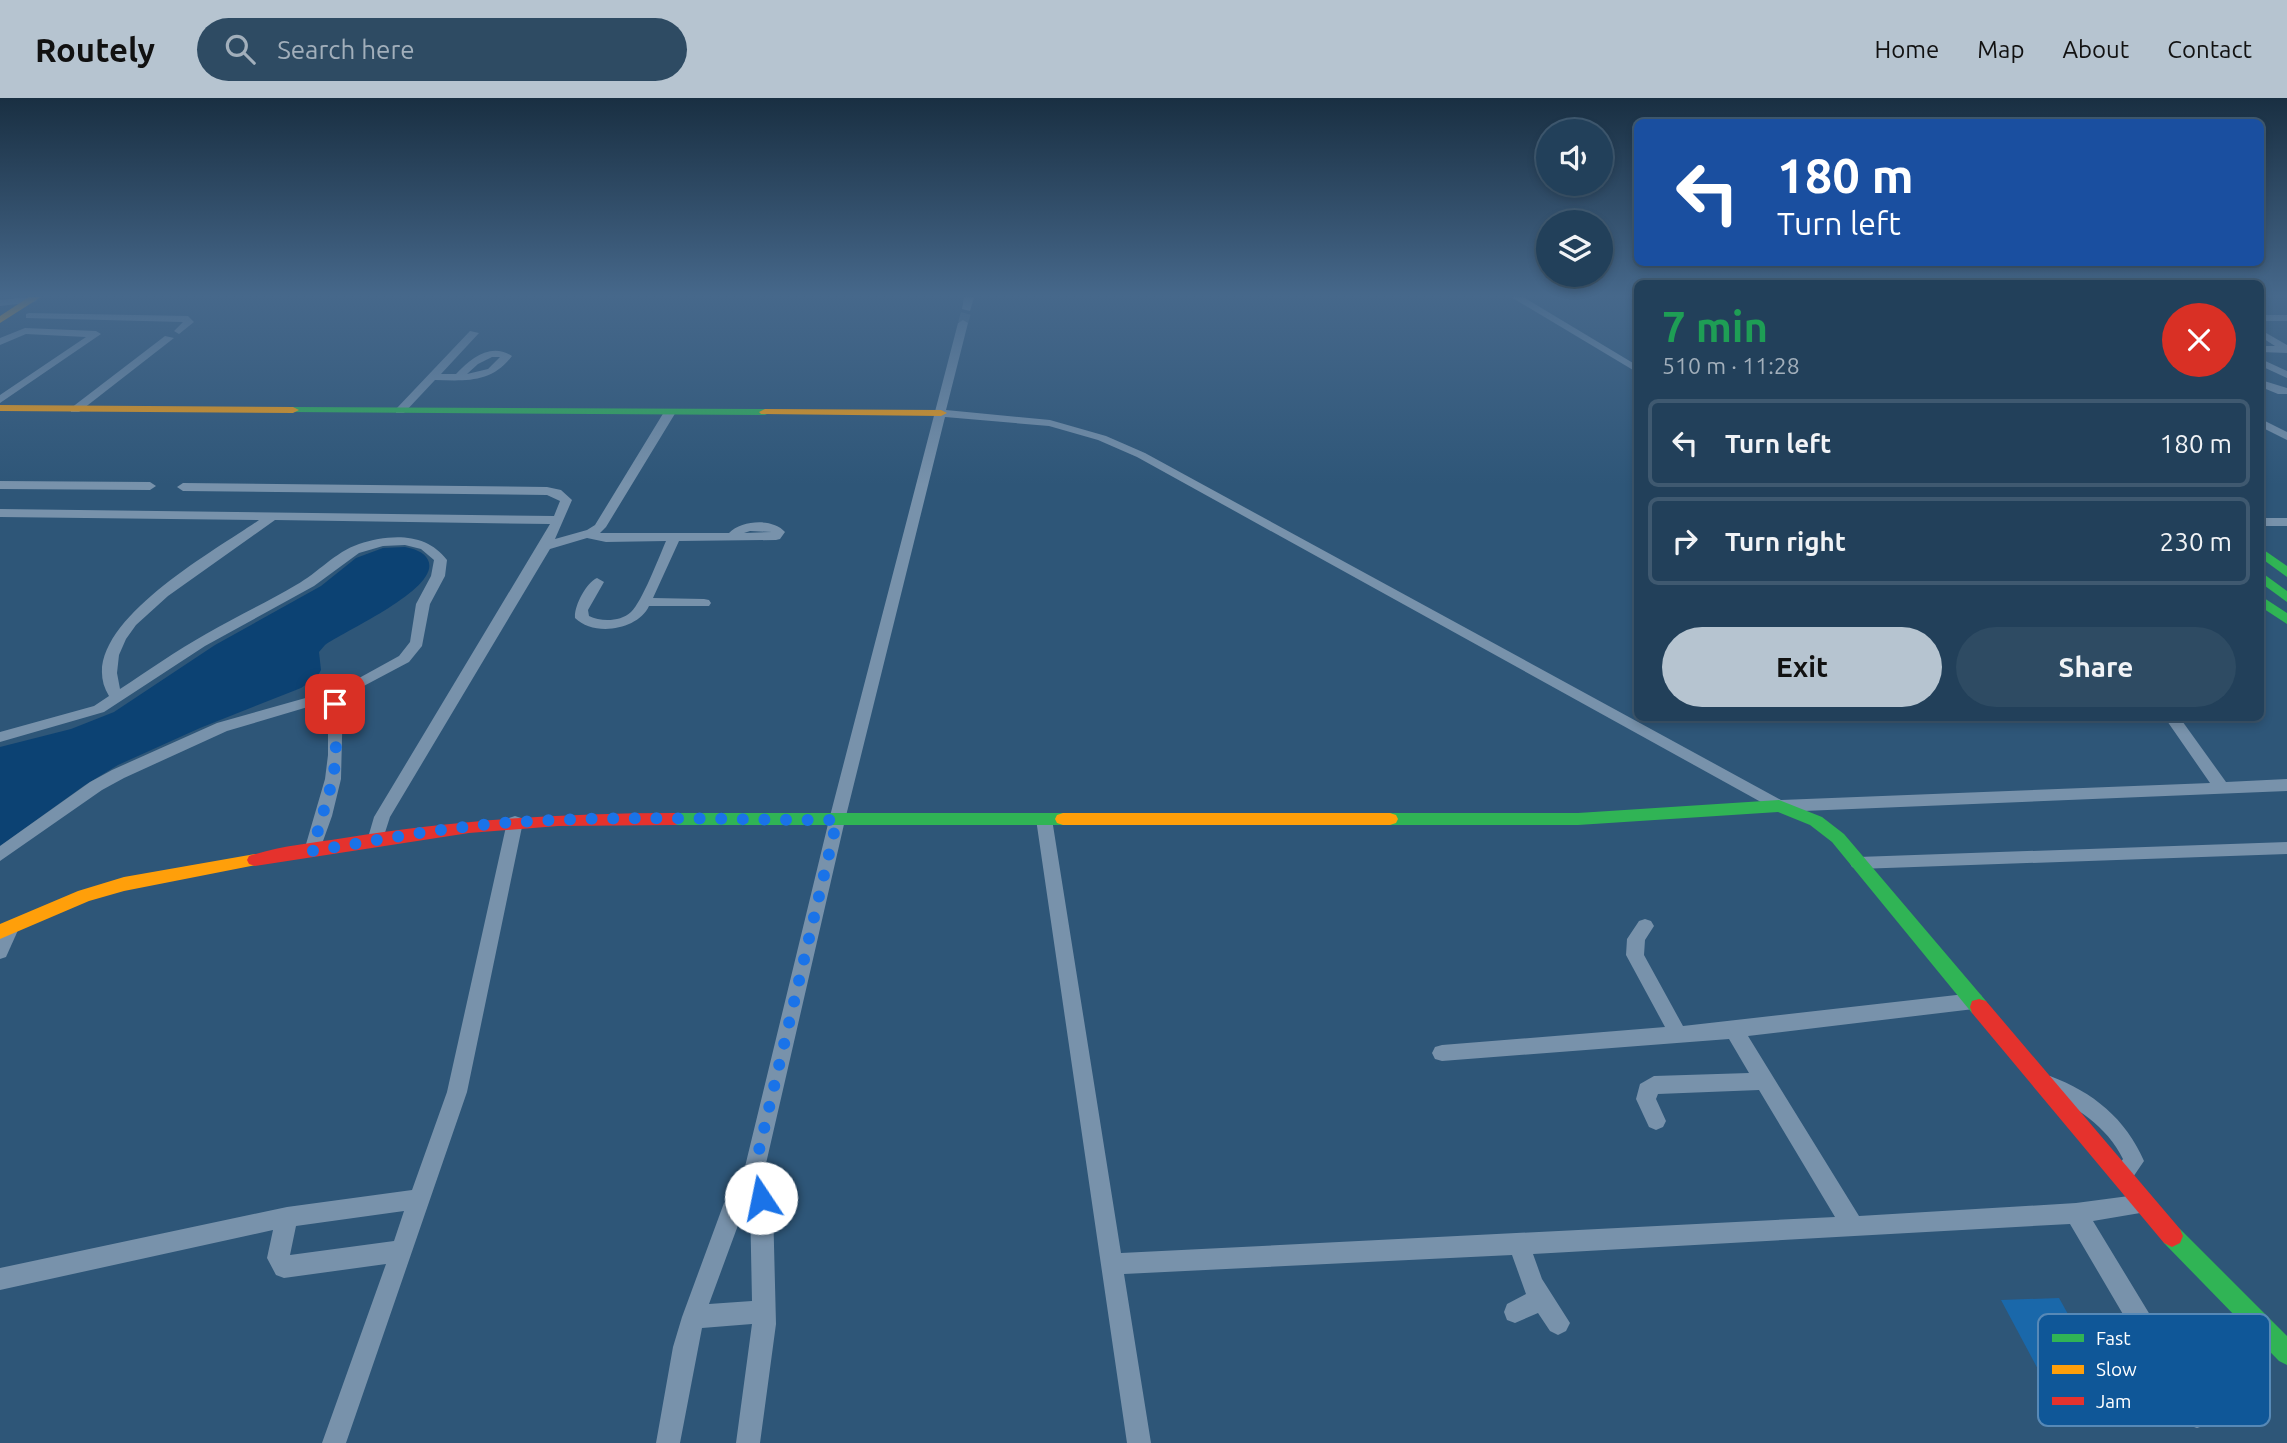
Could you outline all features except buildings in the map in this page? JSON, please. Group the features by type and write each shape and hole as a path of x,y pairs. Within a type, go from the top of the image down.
{"street":[{"path":"0,400 59,360"},
{"path":"75,410 141,360"},
{"path":"400,411 449,360"},
{"path":"668,1443 693,1317 735,1203 751,1184 837,820 955,360"},
{"path":"2264,364 2287,375"},
{"path":"433,377 459,377"},
{"path":"2264,384 2282,392 2287,391"},
{"path":"0,389 16,390"},
{"path":"0,408 942,413 1050,423 1102,438 1141,455 1779,806 1828,829 2041,1081 2088,1103 2126,1145 2134,1161 2122,1176 2179,1244 2248,1314"},
{"path":"545,546 600,527 670,412"},
{"path":"2264,424 2287,439"},
{"path":"2264,433 2287,439"},
{"path":"0,485 150,486"},
{"path":"183,487 547,491 557,493 566,500 545,546 382,817 375,841"},
{"path":"0,513 273,516 556,524 581,535 606,538 732,538"},
{"path":"118,697 112,690 109,664 118,639 131,623 174,585 273,516"},
{"path":"2264,522 2287,522"},
{"path":"597,582 580,613 582,618 587,622 628,621 638,614 674,538"},
{"path":"0,737 99,709 209,638 301,589 353,551 400,541 432,549 441,560 441,569 423,604 415,648 404,659 337,695 222,727 118,774 96,786 0,855"},
{"path":"2264,555 2287,576"},
{"path":"2264,562 2287,576"},
{"path":"2264,580 2284,608"},
{"path":"2264,586 2284,608"},
{"path":"2264,599 2284,608"},
{"path":"644,602 704,603"},
{"path":"312,851 333,779 337,695"},
{"path":"2174,721 2223,789"},
{"path":"0,952 5,930 74,900 114,887 312,851 515,822 600,819 1578,819 1779,806 2287,785"},
{"path":"1044,819 1139,1443"},
{"path":"334,1443 457,1091 515,822"},
{"path":"1858,863 2287,848"},
{"path":"1645,926 1636,939 1635,955 1678,1034"},
{"path":"1442,1053 1734,1030 1973,1001"},
{"path":"1734,1030 1853,1227"},
{"path":"1656,1121 1646,1099 1647,1090 1654,1085 1765,1081"},
{"path":"748,1443 764,1312 762,1206 758,1191 751,1184"},
{"path":"0,1279 287,1217 419,1199"},
{"path":"1111,1264 1853,1227 2076,1213 2144,1204"},
{"path":"2076,1213 2136,1314"},
{"path":"287,1217 278,1258 284,1267 402,1251"},
{"path":"1519,1244 1527,1271 1541,1299 1558,1323"},
{"path":"1515,1312 1541,1299"},
{"path":"693,1317 764,1312"},
{"path":"2270,1336 2287,1353"}],"shaded area":[{"path":"405,547 421,552 428,560 428,571 420,583 389,608 325,645 319,652 321,670 317,677 301,688 200,728 118,765 85,785 0,846 0,747 71,729 114,712 215,645 321,586 356,558 383,548"},
{"path":"2059,1298 2068,1314 2038,1314 2038,1369 2001,1300"}],"traffic: fast":[{"path":"293,410 765,412"},
{"path":"2264,554 2287,573"},
{"path":"2264,579 2287,598"},
{"path":"2264,602 2287,620"},
{"path":"1390,819 1578,819 1779,806 1816,821 1838,838 1979,1007"},
{"path":"675,819 1063,819"},
{"path":"2172,1236 2249,1314"},
{"path":"2270,1336 2287,1353"}],"traffic: slow":[{"path":"0,408 293,410"},
{"path":"765,412 941,413"},
{"path":"1063,819 1390,819"},
{"path":"0,932 84,896 124,884 255,860"}],"traffic: jam":[{"path":"255,860 433,831 505,823 675,819"},
{"path":"1979,1007 2172,1236"}],"route":[{"path":"335,704 336,755 333,779 312,851 441,830 515,822 600,819 837,820 751,1184 761,1198"}]}
